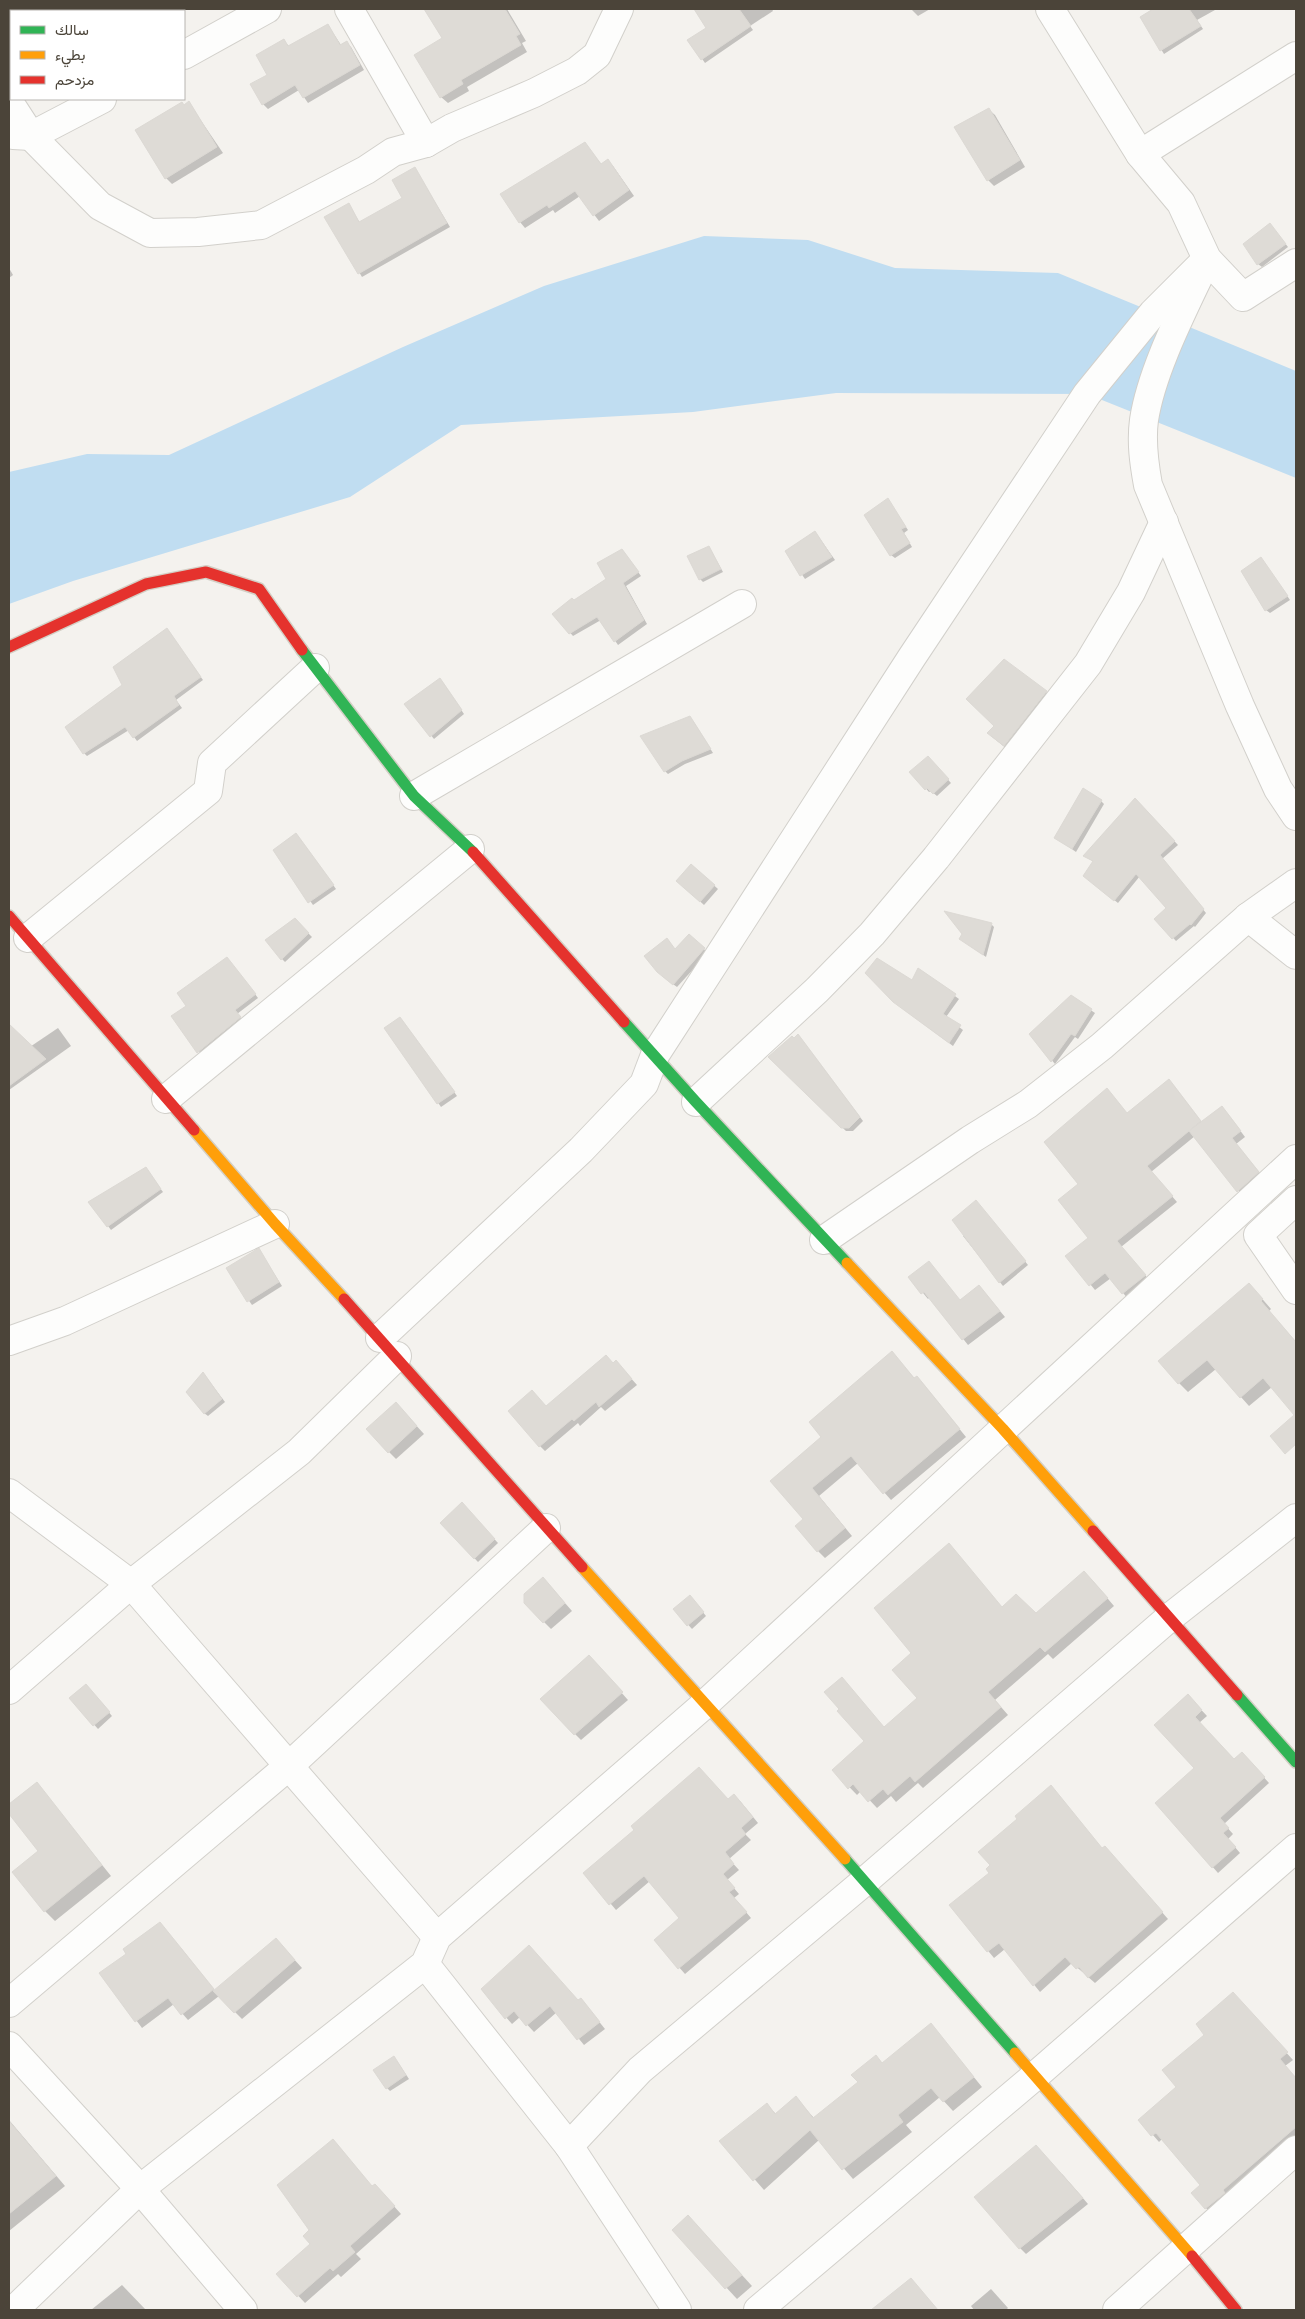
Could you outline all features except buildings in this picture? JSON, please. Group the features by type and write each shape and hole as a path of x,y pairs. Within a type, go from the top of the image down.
{"street":[{"path":"185,54 267,9"},
{"path":"349,9 426,143"},
{"path":"9,102 20,135 100,206 150,233 198,232 261,225 366,170 393,152 426,143 452,128 534,93 577,71 597,55 618,9"},
{"path":"1050,9 1140,154 1181,202 1207,259 1244,297 1296,262"},
{"path":"1140,154 1296,56"},
{"path":"20,135 100,100"},
{"path":"1207,259 1160,364 1144,419 1142,450 1148,485 1240,706 1278,789 1296,816"},
{"path":"9,1690 131,1584 299,1452 388,1347 644,1084 655,1055 918,648 1087,394 1153,313 1207,259"},
{"path":"696,1102 817,990 872,934 936,858 1088,664 1131,592 1164,522"},
{"path":"9,647 146,584 206,572 259,589 315,668 414,796 470,848 696,1102 1003,1429 1296,1762"},
{"path":"414,796 742,604"},
{"path":"28,938 208,792 212,763 315,668"},
{"path":"166,1099 470,848"},
{"path":"824,1240 970,1140 1028,1104 1102,1046 1248,917 1296,883"},
{"path":"9,916 275,1224 388,1347 546,1528 864,1881 1186,2248 1236,2310"},
{"path":"1248,917 1296,955"},
{"path":"14,2310 140,2189 425,1964 437,1937 704,1705 1296,1159"},
{"path":"1296,1200 1258,1235 1296,1290"},
{"path":"9,1341 65,1321 275,1224"},
{"path":"9,1493 131,1584 290,1764 437,1937"},
{"path":"569,2146 640,2070 864,1881 1169,1618 1296,1518"},
{"path":"9,2003 290,1764 546,1528"},
{"path":"758,2310 1035,2076 1296,1848"},
{"path":"425,1964 569,2146 677,2310"},
{"path":"9,2046 140,2189 243,2310"},
{"path":"1117,2310 1296,2150"}],"water":[{"path":"704,236 808,240 895,268 1058,273 1296,371 1296,478 1087,394 836,393 693,412 461,425 350,497 73,581 9,604 9,472 87,454 169,455 403,347 544,286"}],"traffic: fast":[{"path":"302,650 414,796 473,852"},
{"path":"624,1022 847,1263"},
{"path":"1237,1695 1296,1762"},
{"path":"845,1859 1015,2053"}],"traffic: slow":[{"path":"194,1130 275,1224 344,1299"},
{"path":"847,1263 1003,1429 1093,1531"},
{"path":"582,1567 845,1859"},
{"path":"1015,2053 1192,2256"}],"traffic: jam":[{"path":"9,647 146,584 206,572 259,589 302,650"},
{"path":"473,852 624,1022"},
{"path":"9,916 194,1130"},
{"path":"344,1299 582,1567"},
{"path":"1093,1531 1237,1695"},
{"path":"1192,2256 1236,2310"}]}
